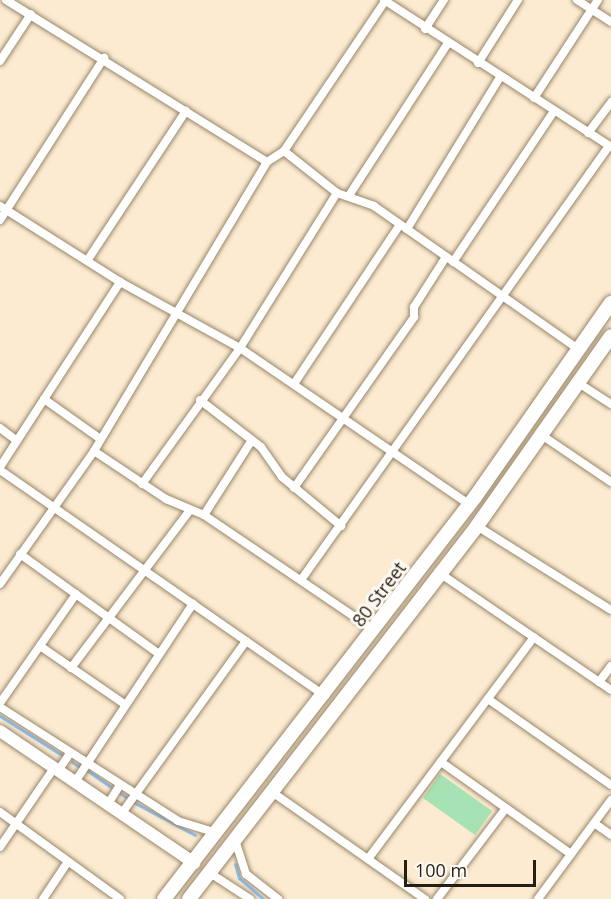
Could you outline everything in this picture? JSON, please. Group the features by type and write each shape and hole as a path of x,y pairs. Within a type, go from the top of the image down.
{"main road":[{"name":"80 Street","path":"164,899 325,696 580,350 604,325 611,303"},
{"name":"80 Street","path":"189,899 438,572 477,526 580,384 611,336"}],"street":[{"path":"6,0 104,58 267,162"},
{"path":"0,584 93,451 99,438 180,313 267,162 284,151 384,0 425,29 610,147 397,452 302,579"},
{"path":"425,29 444,0"},
{"path":"478,63 518,0"},
{"path":"577,0 611,22"},
{"path":"534,99 598,0"},
{"path":"0,61 31,14"},
{"path":"350,194 448,43"},
{"path":"0,220 3,208 104,58"},
{"path":"294,384 403,228 500,77"},
{"path":"588,133 611,102"},
{"path":"87,261 186,111"},
{"path":"294,488 414,317 414,307 554,111"},
{"path":"284,151 337,193 350,194 403,228 504,300 580,350"},
{"path":"142,484 200,400 240,348 337,193"},
{"path":"3,208 120,282 240,348 397,452 468,504"},
{"path":"120,282 0,469 325,696"},
{"path":"580,384 611,404"},
{"path":"44,399 99,438"},
{"path":"200,400 252,440 294,488 341,526"},
{"path":"0,428 17,441"},
{"path":"543,436 611,482"},
{"path":"204,515 252,440"},
{"path":"93,451 142,484 204,515 302,579 374,630"},
{"path":"71,668 107,616 190,510"},
{"path":"477,526 611,610"},
{"path":"20,554 158,653"},
{"path":"438,572 611,690"},
{"path":"76,594 0,705 86,764 178,821 218,833"},
{"path":"75,782 123,703 192,604"},
{"path":"368,859 534,637"},
{"path":"122,813 246,641"},
{"path":"40,646 123,703"},
{"path":"599,682 611,666"},
{"path":"488,699 611,785"},
{"path":"0,731 194,863"},
{"path":"0,847 70,753"},
{"path":"441,762 571,854"},
{"path":"108,804 120,785"},
{"path":"272,792 424,899"},
{"path":"538,899 611,800"},
{"path":"437,899 506,808"},
{"path":"0,812 67,863 120,899"},
{"path":"594,823 611,835"},
{"path":"235,840 246,874 278,899"},
{"path":"43,899 67,863"},
{"path":"210,873 250,899"}],"green space":[{"path":"440,774 492,811 475,835 423,798"}],"waterway":[{"path":"0,716 62,755"},
{"path":"72,762 80,767"},
{"path":"88,771 111,787"},
{"path":"120,793 126,797"},
{"path":"135,803 195,835"},
{"path":"235,864 239,878 263,899"}]}
